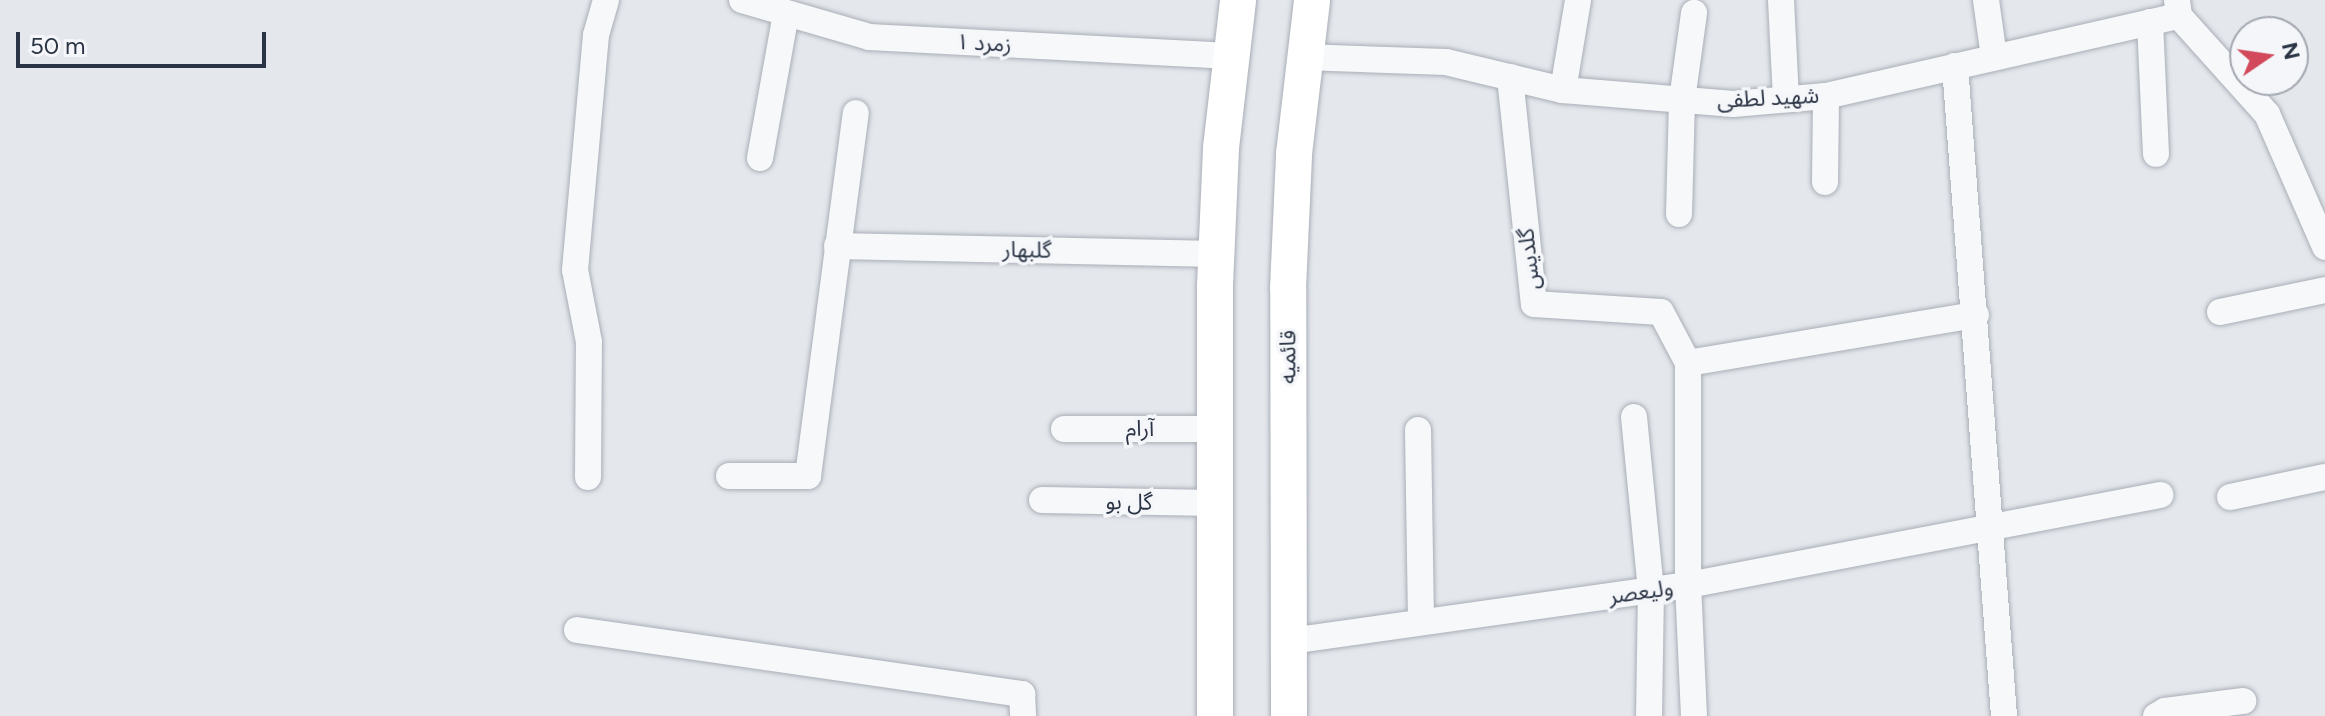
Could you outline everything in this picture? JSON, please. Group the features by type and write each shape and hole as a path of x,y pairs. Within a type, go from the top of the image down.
{"main road":[{"path":"1215,716 1217,254 1221,148 1238,0"},
{"name":"قائمیه","path":"1289,716 1288,288 1294,154 1312,0"}],"street":[{"path":"588,477 589,342 575,270 596,35 606,0"},
{"name":"زمرد ۱","path":"742,0 869,37 1231,56"},
{"path":"1563,90 1578,0"},
{"path":"1781,0 1786,99"},
{"path":"1986,0 1994,57"},
{"path":"2178,8 2267,114 2322,235"},
{"name":"شهید لطفی","path":"1303,57 1446,62 1563,90 1733,104 1826,96 2150,22 2178,8"},
{"path":"760,158 786,13"},
{"path":"1679,214 1682,100 1694,13"},
{"path":"2150,22 2156,154"},
{"path":"1955,66 2004,716"},
{"name":"گلدیس","path":"1510,77 1534,304 1661,312 1688,363"},
{"path":"1825,182 1826,96"},
{"path":"729,476 808,476 856,113"},
{"name":"گلبهار","path":"837,246 1217,254"},
{"path":"2220,312 2325,290"},
{"path":"1694,716 1688,585 1688,363 1976,315"},
{"path":"1634,417 1651,590 1649,716"},
{"name":"آرام","path":"1064,429 1215,429"},
{"path":"1418,430 1421,622"},
{"path":"2230,497 2325,477"},
{"name":"ولیعصر","path":"1290,641 1688,585 2161,495"},
{"name":"گل بو","path":"1042,500 1215,503"},
{"path":"577,630 1022,694 1023,716"},
{"path":"2156,716 2165,711 2243,701"}]}
